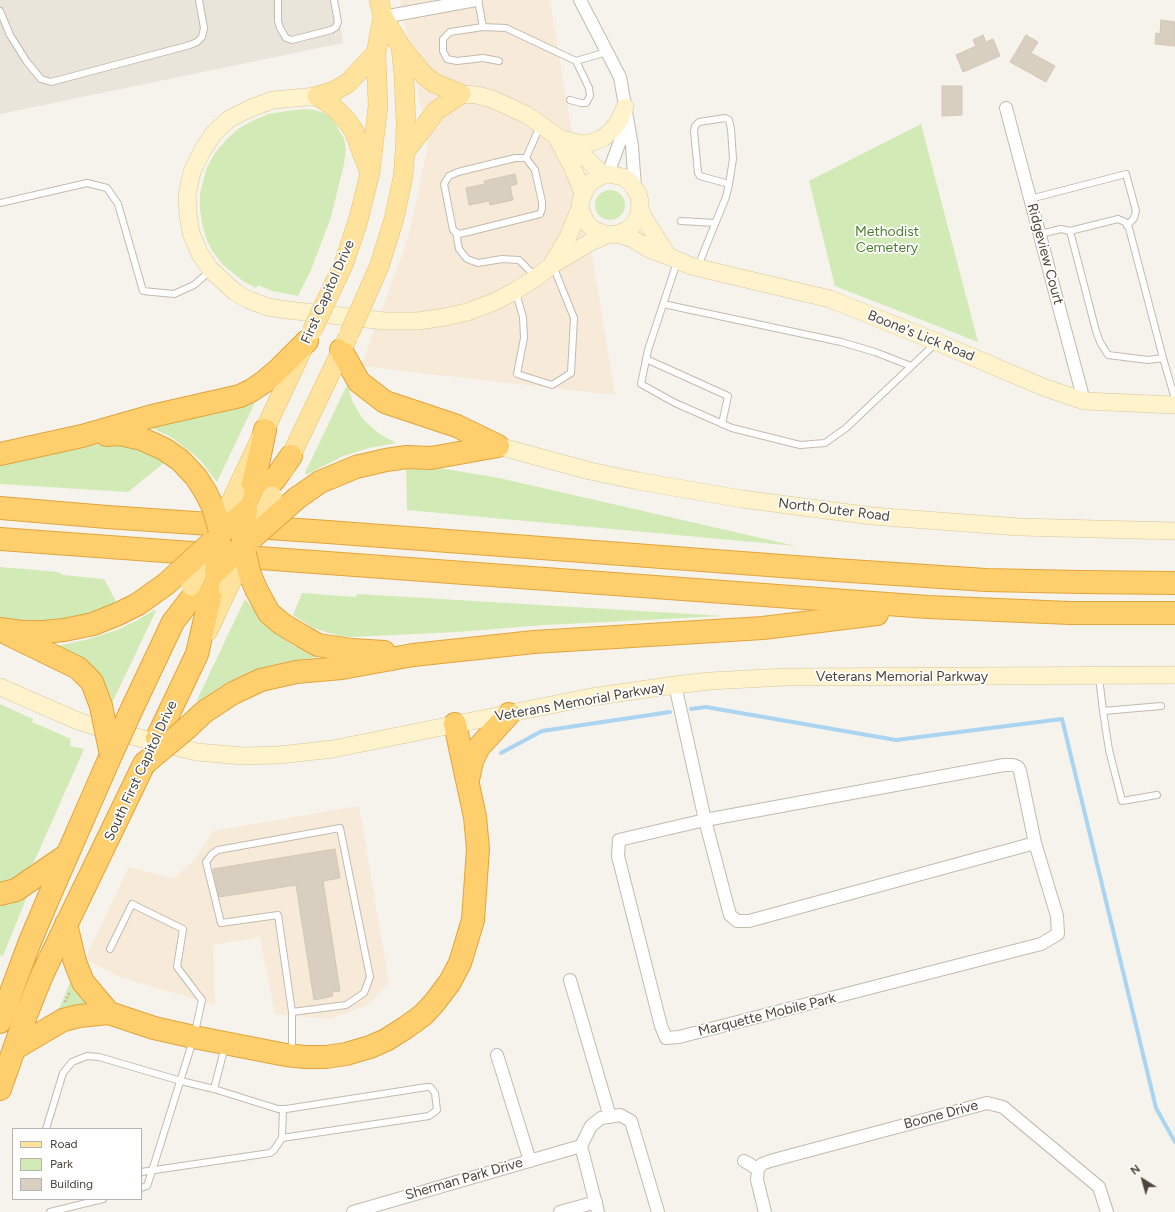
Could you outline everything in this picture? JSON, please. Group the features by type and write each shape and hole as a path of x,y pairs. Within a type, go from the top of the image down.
{"highway":[{"path":"0,454 82,436 152,416 240,396 264,382 277,371 309,336"},
{"path":"345,342 359,382 385,402 457,426 498,446"},
{"path":"265,430 253,498 243,533 247,545 250,575 269,612 282,624 318,645 352,650 413,655"},
{"name":"South First Capitol Drive","path":"0,1089 42,975 197,654 209,584 219,550 213,507 196,477 180,460 164,449 142,439 120,434 82,436"},
{"path":"3,1014 29,944 67,854 130,713 173,622 247,545 297,498 320,482 356,467 386,460 407,457 431,458 498,446"},
{"path":"0,630 44,632 64,630 93,624 138,604 166,584 253,498 275,479 291,456"},
{"path":"0,508 827,570 986,580 1175,583"},
{"path":"0,539 928,607 1070,613 1175,613"},
{"path":"1080,582 1175,567"},
{"path":"144,764 204,712 233,693 261,680 296,672 342,668 413,655 534,642 763,628 928,607"},
{"path":"0,630 78,668 92,682 102,706 111,755"},
{"path":"467,781 472,761 479,747 509,714"},
{"path":"14,1049 63,1020 79,1016 109,1013 154,1028 194,1037 292,1056 326,1057 346,1054 370,1047 386,1040 423,1015 450,982 460,963 471,927 476,885 478,849 475,817 456,724"},
{"path":"0,894 16,890 67,854"},
{"path":"66,924 75,962 83,982 109,1013"},
{"path":"0,984 3,1014"}],"main road":[{"path":"381,8 401,48 422,73 434,83 461,94"},
{"name":"First Capitol Drive","path":"265,430 344,262 356,228 370,173 378,106 376,53 381,8"},
{"path":"291,456 364,301 380,264 394,219 405,152 406,124 401,48"},
{"path":"317,96 334,91 348,83 376,53"},
{"path":"405,152 436,111 461,94"},
{"path":"317,96 333,106 347,121 354,132 370,173"},
{"path":"247,545 253,498"},
{"path":"209,584 216,535"}],"street":[{"path":"381,8 477,0"},
{"path":"580,0 620,77 632,146 635,187 638,194 640,208 644,218 673,258"},
{"path":"461,94 477,95 492,99 527,115 583,155 606,174 623,177 635,187"},
{"path":"317,96 273,100 251,108 229,119 214,133 202,151 192,172 187,195 188,214 191,234 200,254 211,270 235,292 249,300 268,307 384,320 418,321 467,312 494,302 515,291 552,265 612,234 627,230 634,224 639,215 640,208"},
{"name":"Ridgeview Court","path":"1006,108 1084,401"},
{"path":"556,136 571,142 583,144 593,142 603,138 626,114"},
{"path":"552,265 568,237 582,200 592,181 606,174 626,114"},
{"path":"556,136 572,166 582,200 582,216 593,229 612,234"},
{"name":"Boone's Lick Road","path":"612,234 633,239 649,249 698,267 830,299 1043,387 1084,401 1175,405"},
{"name":"North Outer Road","path":"498,446 590,471 638,481 742,499 872,516 1019,527 1175,531"},
{"name":"Veterans Memorial Parkway","path":"0,687 78,721 171,747 217,754 265,756 333,749 591,697 710,681 786,678 1175,675"},
{"path":"675,685 705,820 730,915 737,921 749,921 1035,843"},
{"name":"Marquette Mobile Park","path":"1004,765 1013,765 1020,771 1035,843 1057,916 1058,934 1041,944 679,1037 666,1038 660,1026 618,856 619,840 705,820 1004,765"},
{"path":"570,980 610,1117"},
{"name":"Sherman Park Drive","path":"497,1056 530,1160"},
{"name":"Boone Drive","path":"758,1169 762,1164 770,1161 987,1103 1003,1107 1099,1187 1107,1212"},
{"path":"560,1212 597,1207 581,1146 591,1126 601,1118 620,1116 631,1121 658,1212"},
{"name":"Sherman Park Drive","path":"353,1212 581,1146"},
{"path":"744,1161 758,1169 757,1180 765,1212"}],"lane":[{"path":"0,11 10,35 27,62 42,79 51,82 197,42 202,37 204,28 198,0"},
{"path":"278,0 278,21 282,33 286,38 292,40 331,30 336,27 338,22 334,0"},
{"path":"477,0 482,27"},
{"path":"499,61 483,58 457,61 447,59 443,51 443,39 450,32 482,27 506,28 576,62 589,88 590,96 586,103 570,100"},
{"path":"576,62 607,52"},
{"path":"698,267 726,197 729,184 733,159 729,120 725,118 699,122 695,126 694,131 698,173 700,176 729,184"},
{"path":"526,158 540,125"},
{"path":"526,158 515,158 458,172 449,176 444,184 459,249 467,259 478,263 502,259 519,260 536,277"},
{"path":"456,232 459,234 540,214 542,202 535,170 526,158"},
{"path":"1030,199 1126,174 1136,211 1134,218 1128,226"},
{"path":"0,203 87,183 107,188 118,204 143,291 174,294 194,285 211,270"},
{"path":"1040,234 1061,229 1070,231 1118,219 1125,222 1128,226 1175,399"},
{"path":"681,221 715,223"},
{"path":"1070,231 1096,331 1100,342 1108,354 1148,360 1163,358"},
{"path":"673,258 663,304 648,350 642,384 675,403 732,428 800,445 825,444 846,428 937,342"},
{"path":"515,291 523,317 524,338 517,374 552,385 571,373 574,318 552,265"},
{"path":"663,304 841,342 875,352 911,366"},
{"path":"646,359 728,396 722,424"},
{"path":"1098,675 1109,750 1122,801 1157,795"},
{"path":"1103,711 1161,706"},
{"path":"292,1012 346,1005 364,993 370,977 340,828 218,850 212,854 206,862 221,923 278,915 292,1012 292,1056"},
{"path":"110,949 132,904 183,929 177,967 202,1000 194,1037 181,1081 147,1186 142,1188"},
{"path":"214,1089 226,1043"},
{"path":"46,1128 63,1073 72,1062 88,1056 99,1057 214,1089 278,1109 427,1087 434,1090 438,1107 435,1112 429,1116 282,1138"},
{"path":"142,1172 264,1154 274,1150 282,1138 283,1109"},
{"path":"50,1212 99,1200"}],"path":[{"path":"64,1004 71,989"}],"shaded area":[{"path":"0,0 336,0 343,43 0,114"},
{"path":"400,0 550,0 615,395 361,366 409,235 428,144"},
{"path":"359,806 389,983 366,1006 329,1019 275,1014 260,937 213,945 215,1005 122,978 85,959 129,867 174,879 196,858 213,831"}],"green space":[{"path":"304,109 315,110 326,114 334,121 344,139 346,150 331,217 311,270 298,296 272,291 258,285 256,288 243,281 223,265 207,241 200,210 200,193 207,167 215,153 238,129 268,114"},
{"name":"Methodist Cemetery","path":"921,124 978,342 835,286 809,181"},
{"path":"610,190 616,191 624,199 624,211 616,219 610,220 604,219 596,211 595,205 596,199 604,191"},
{"path":"348,386 353,403 363,419 378,433 396,443 369,448 343,456 306,475 305,473 346,387"},
{"path":"257,398 217,482 201,461 191,452 171,437 150,427"},
{"path":"105,444 122,445 141,449 165,462 128,492 0,484 0,464 77,448"},
{"path":"406,467 433,467 499,478 796,546 407,510"},
{"path":"0,567 58,572 63,575 104,579 117,603 62,620 40,622 0,618"},
{"path":"302,593 356,597 357,594 724,616 352,637 339,636 313,628 293,615"},
{"path":"245,599 275,633 294,646 318,657 285,662 257,669 227,682 198,702 197,700"},
{"path":"154,610 156,611 111,705 82,659 57,646 85,640 117,630"},
{"path":"0,704 33,719 32,722 71,739 70,746 84,749 33,863 19,875 0,884"},
{"path":"28,894 2,957 0,954 0,902"},
{"path":"71,980 97,1006 57,1014"}],"building":[{"path":"1161,20 1175,22 1175,46 1155,44 1156,33 1160,34"},
{"path":"983,35 986,42 993,39 1000,56 963,72 956,55 976,46 973,40"},
{"path":"1026,35 1038,42 1031,53 1055,66 1046,82 1010,62"},
{"path":"942,86 962,86 962,115 942,116"},
{"path":"515,174 517,184 510,186 513,200 490,205 489,201 469,205 466,188 485,184 484,181"},
{"path":"335,849 340,878 323,881 340,991 332,992 333,996 314,1000 296,885 219,897 213,869"}],"waterway":[{"path":"691,709 706,707 896,740 1062,719 1156,1108 1175,1142"},
{"path":"501,753 542,731 670,712"}]}
